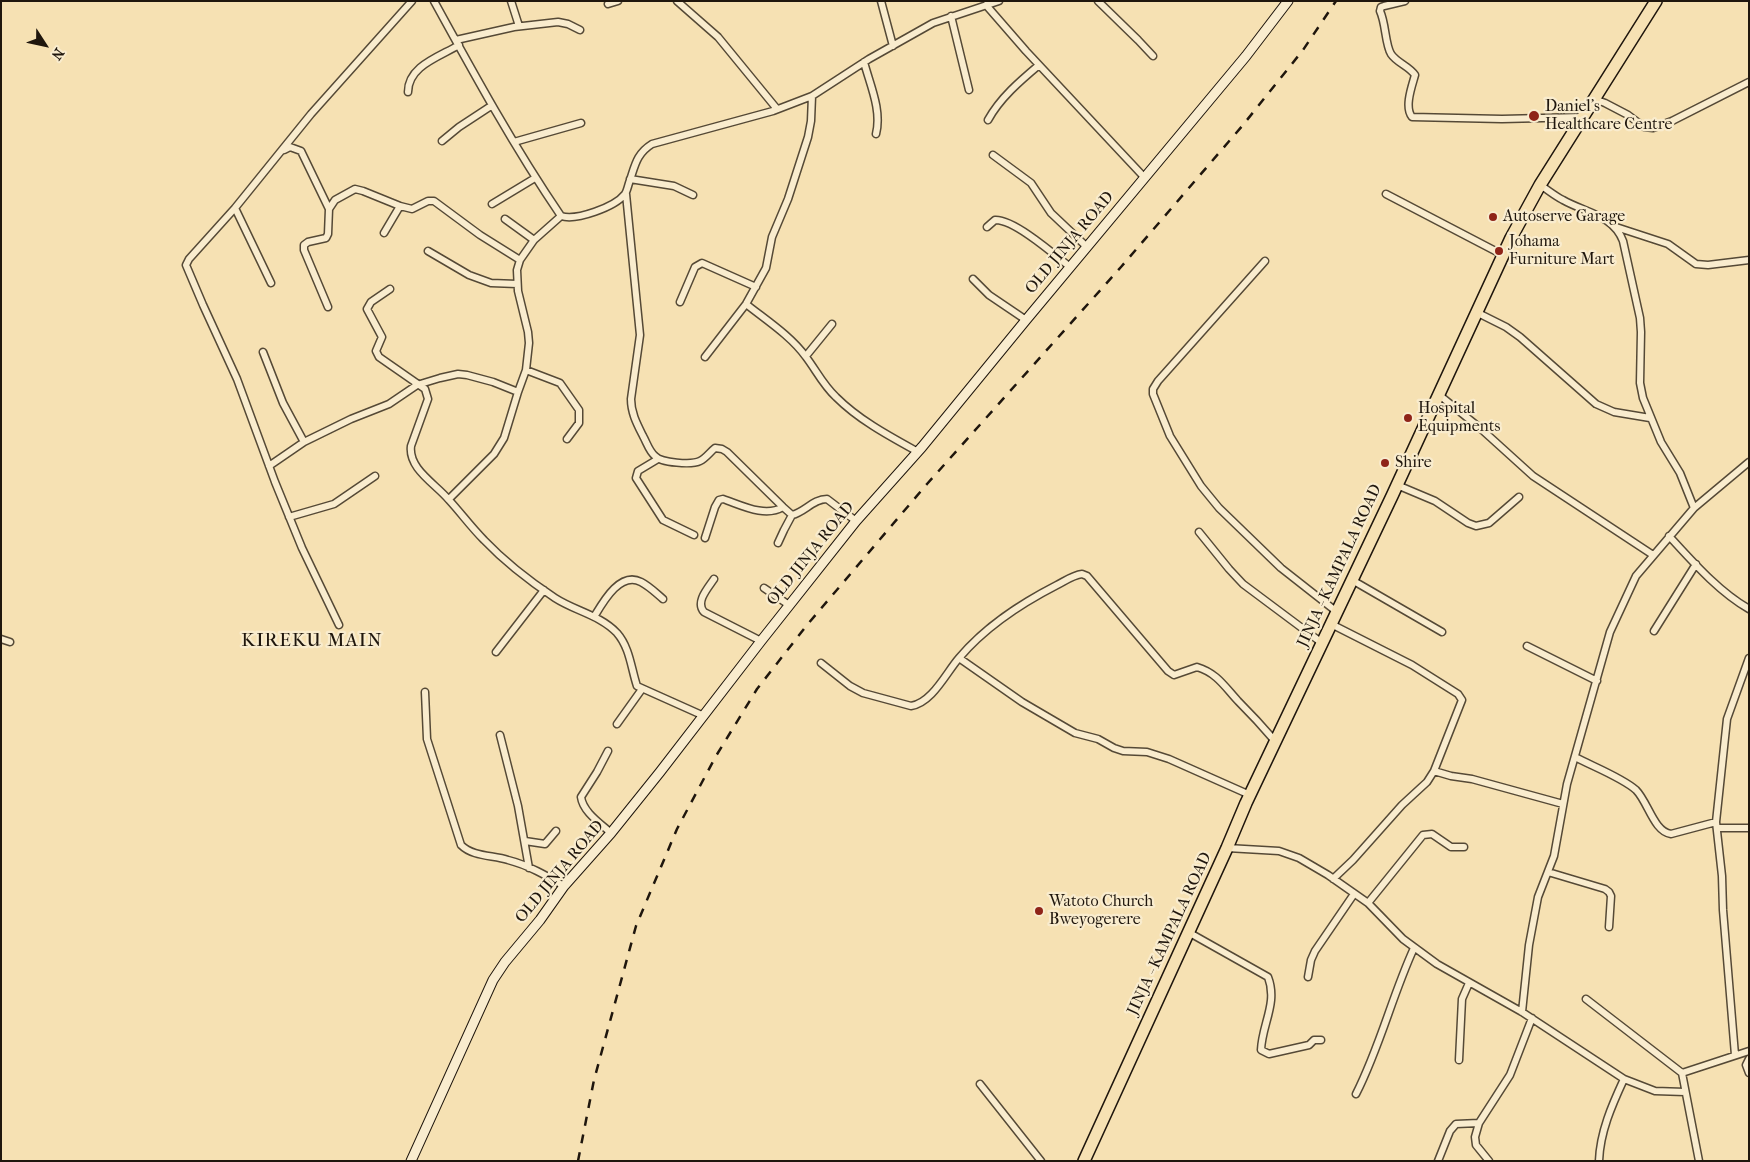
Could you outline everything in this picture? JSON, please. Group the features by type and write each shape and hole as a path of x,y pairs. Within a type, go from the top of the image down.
{"highway":[{"name":"JINJA - KAMPALA ROAD","path":"1084,1161 1250,795 1397,485 1503,255 1540,185 1656,1"}],"main road":[{"name":"OLD JINJA ROAD","path":"411,1161 497,972 564,886 611,833 856,521 918,452 1246,56 1288,1"}],"street":[{"path":"339,625 322,593 289,517 237,379 186,265 189,258 236,208 311,114 412,1"},
{"path":"434,1 491,106 534,178 561,216 567,218 594,212 609,206 626,194"},
{"path":"511,1 519,26"},
{"path":"608,4 618,1"},
{"path":"677,1 718,37 777,109"},
{"path":"881,1 893,46"},
{"path":"792,515 782,508 741,464 722,449 715,448 698,462 667,462 658,459 651,451 635,421 631,409 631,400 640,335 626,194 637,157 652,144 777,109 812,96 864,62 933,23 999,1"},
{"path":"1098,1 1153,56"},
{"path":"1406,1 1381,7 1380,11 1385,25 1390,52 1395,59 1413,71 1415,75 1408,108 1412,118 1502,119 1583,117"},
{"path":"986,5 1039,65 1144,177"},
{"path":"951,16 969,90"},
{"path":"408,92 408,84 418,68 457,43 519,26 562,22 580,30"},
{"path":"864,62 878,113 876,134"},
{"path":"988,120 994,108 1002,99 1039,65"},
{"path":"1594,99 1613,107 1644,127 1653,128 1672,121 1749,82"},
{"path":"705,357 746,304 768,261 772,237 788,199 808,137 812,96"},
{"path":"442,140 458,127 491,106"},
{"path":"514,142 580,124"},
{"path":"283,150 290,147 301,152 328,209 328,234 326,238 308,242 304,245 304,250 328,307"},
{"path":"993,155 1031,183 1051,213 1086,247"},
{"path":"492,204 534,178"},
{"path":"630,179 674,186 693,195"},
{"path":"1540,185 1563,200 1598,215 1616,227 1668,244 1696,264 1708,265 1749,260"},
{"path":"328,209 335,200 355,189 370,193 400,206 412,208 428,201 434,201 480,235 520,260"},
{"path":"1386,194 1503,255"},
{"path":"384,233 400,206"},
{"path":"236,208 271,283"},
{"path":"449,500 500,447 504,438 526,370 529,343 517,284 517,270 520,260 534,240 561,216"},
{"path":"505,219 534,240"},
{"path":"987,227 995,220 1011,224 1048,249 1070,267"},
{"path":"1616,227 1623,241 1640,318 1640,383 1650,418 1661,442 1680,473 1694,508"},
{"path":"428,251 469,275 491,283 517,284"},
{"path":"1265,261 1158,381 1153,389 1153,394 1170,436 1201,486 1219,508 1281,568 1337,612"},
{"path":"680,302 695,267 702,263 756,287"},
{"path":"973,279 989,295 1026,320"},
{"path":"390,289 370,302 367,309 382,337 376,351 379,356 425,390 428,399 410,453 419,470 449,500 484,541 544,590 571,607 609,626 622,640 628,652 638,686 704,716"},
{"path":"746,304 806,356 826,386 841,401 862,419 918,452"},
{"path":"1476,312 1506,327 1520,337 1596,404 1614,412 1650,418"},
{"path":"806,356 832,324"},
{"path":"263,352 283,403 304,442"},
{"path":"526,370 560,383 579,410 579,423 567,439"},
{"path":"269,466 304,442 351,419 389,404 417,385 458,374 493,382 518,392"},
{"path":"1438,394 1480,428 1533,476 1653,555"},
{"path":"658,459 638,471 636,478 663,520 694,535"},
{"path":"1522,1012 1535,909 1559,840 1563,804 1610,632 1636,576 1653,555 1694,508 1749,462"},
{"path":"289,517 334,504 375,476"},
{"path":"1397,485 1435,501 1468,523 1476,526 1490,523 1518,497"},
{"path":"705,538 717,503 720,500 723,499 748,508 765,511 782,508"},
{"path":"778,543 792,515 797,514 819,500 827,499 856,521"},
{"path":"1199,532 1228,569 1243,584 1322,643"},
{"path":"1669,536 1727,594 1749,609"},
{"path":"1654,631 1696,564"},
{"path":"821,663 850,686 863,693 911,706 921,703 938,686 959,658 999,619 1034,596 1082,574 1087,576 1168,671 1174,674 1197,667 1209,672 1224,682 1236,698 1276,741"},
{"path":"714,579 700,603 700,608 704,612 761,641"},
{"path":"594,617 604,599 618,585 629,580 640,581 663,599"},
{"path":"1352,580 1442,632"},
{"path":"764,588 789,605"},
{"path":"496,652 544,590"},
{"path":"1331,624 1412,665 1450,688 1462,700 1434,771 1417,792 1402,805 1353,860 1333,879"},
{"path":"1,639 10,642"},
{"path":"1527,646 1597,681"},
{"path":"959,658 1022,702 1075,733 1098,739 1123,751 1147,752 1169,759 1250,795"},
{"path":"1735,1055 1717,825 1727,719 1749,658"},
{"path":"617,724 642,689"},
{"path":"425,692 427,739 461,845 466,850 510,860 564,886"},
{"path":"500,735 526,841 529,868"},
{"path":"608,751 581,797 582,804 611,833"},
{"path":"1575,757 1636,790 1658,827 1666,834 1717,825 1749,828"},
{"path":"1434,771 1472,779 1563,804"},
{"path":"526,841 545,844 556,831"},
{"path":"1368,903 1424,835 1432,834 1451,847 1464,847"},
{"path":"1227,848 1289,853 1333,879 1368,903 1403,940 1437,964 1532,1018 1624,1079 1655,1091 1685,1092"},
{"path":"1548,872 1605,889 1609,892 1611,896 1609,927"},
{"path":"1308,977 1310,960 1354,894"},
{"path":"1188,932 1268,977 1272,986 1272,997 1261,1050 1269,1054 1309,1046 1314,1040 1321,1040"},
{"path":"1356,1094 1372,1058 1399,982 1414,948"},
{"path":"1459,1060 1460,1012 1462,999 1469,983"},
{"path":"1586,999 1682,1073 1699,1161"},
{"path":"1489,1161 1476,1145 1475,1137 1479,1123 1510,1075 1532,1018"},
{"path":"1682,1073 1749,1051"},
{"path":"1749,1059 1746,1065 1749,1073"},
{"path":"1599,1161 1601,1144 1610,1112 1624,1079"},
{"path":"980,1084 1041,1161"},
{"path":"1438,1161 1450,1131 1456,1124 1479,1123"}],"railway":[{"path":"578,1161 594,1080 636,926 677,829 716,756 757,689 807,625 927,484 1121,267 1243,125 1303,50 1336,1"}],"place":[{"name":"Daniel's Healthcare Centre","path":"1534,116"},
{"name":"Autoserve Garage","path":"1493,217"},
{"name":"Johama Furniture Mart","path":"1499,251"},
{"name":"Hospital Equipments","path":"1408,418"},
{"name":"Shire","path":"1385,463"},
{"name":"Watoto Church Bweyogerere","path":"1039,911"}],"district":[{"name":"KIREKU MAIN","path":"312,641"}]}
